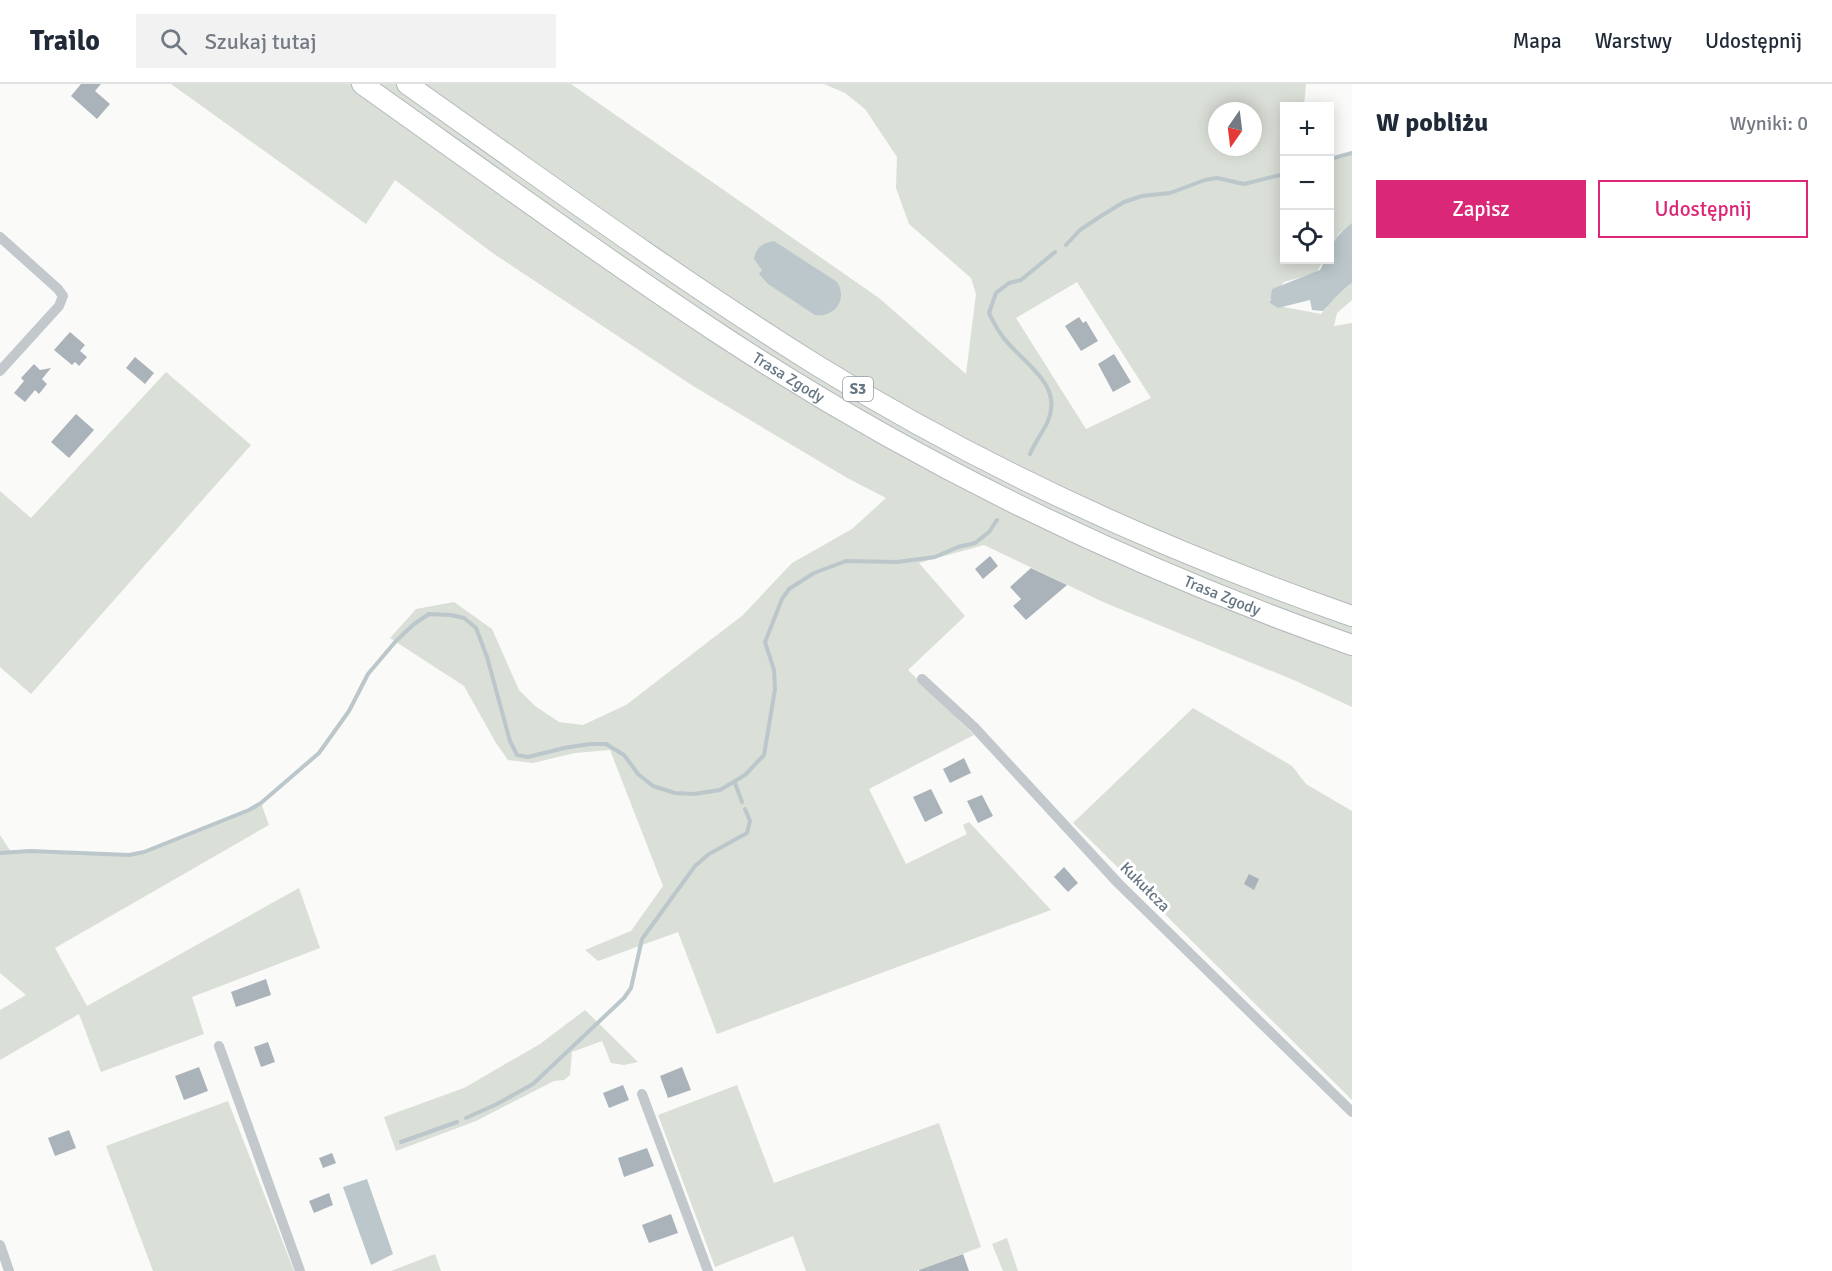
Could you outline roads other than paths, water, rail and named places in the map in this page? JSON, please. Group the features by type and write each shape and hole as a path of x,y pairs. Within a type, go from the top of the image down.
{"highway":[{"name":"Trasa Zgody","path":"362,84 573,234 725,338 878,430 986,489 1132,558 1221,596 1352,645"},
{"name":"Trasa Zgody","path":"407,84 738,315 879,402 1071,501 1229,569 1352,616"}],"street":[{"path":"0,237 58,289 63,297 59,306 0,371"},
{"name":"Kukułcza","path":"922,679 975,728 1118,883 1352,1112"},
{"path":"219,1046 300,1271"},
{"path":"642,1094 708,1271"},
{"path":"0,1245 9,1271"}],"waterway":[{"path":"1334,158 1352,153"},
{"path":"1066,245 1080,230 1101,216 1124,202 1142,196 1170,193 1217,178 1244,184 1280,175"},
{"path":"1030,454 1048,421 1051,408 1050,395 1046,384 1001,334 989,313 996,293 1009,283 1021,280 1055,252"},
{"path":"0,853 30,851 129,855 144,852 249,810 261,803 319,753 349,711 368,674 396,641 429,614 464,618 476,628 487,657 510,741 517,755 528,757 564,748 606,744 624,755 638,774 653,786 675,793 694,794 720,790 745,775 764,755 775,689 774,670 765,642 782,599 789,589 814,573 846,561 897,562 935,557 958,547 975,543 989,532 997,520"},
{"path":"735,783 742,802"},
{"path":"466,1118 533,1084 624,998 631,988 642,939 695,866 709,854 747,833 750,821 745,809"},
{"path":"401,1142 457,1122"}]}
